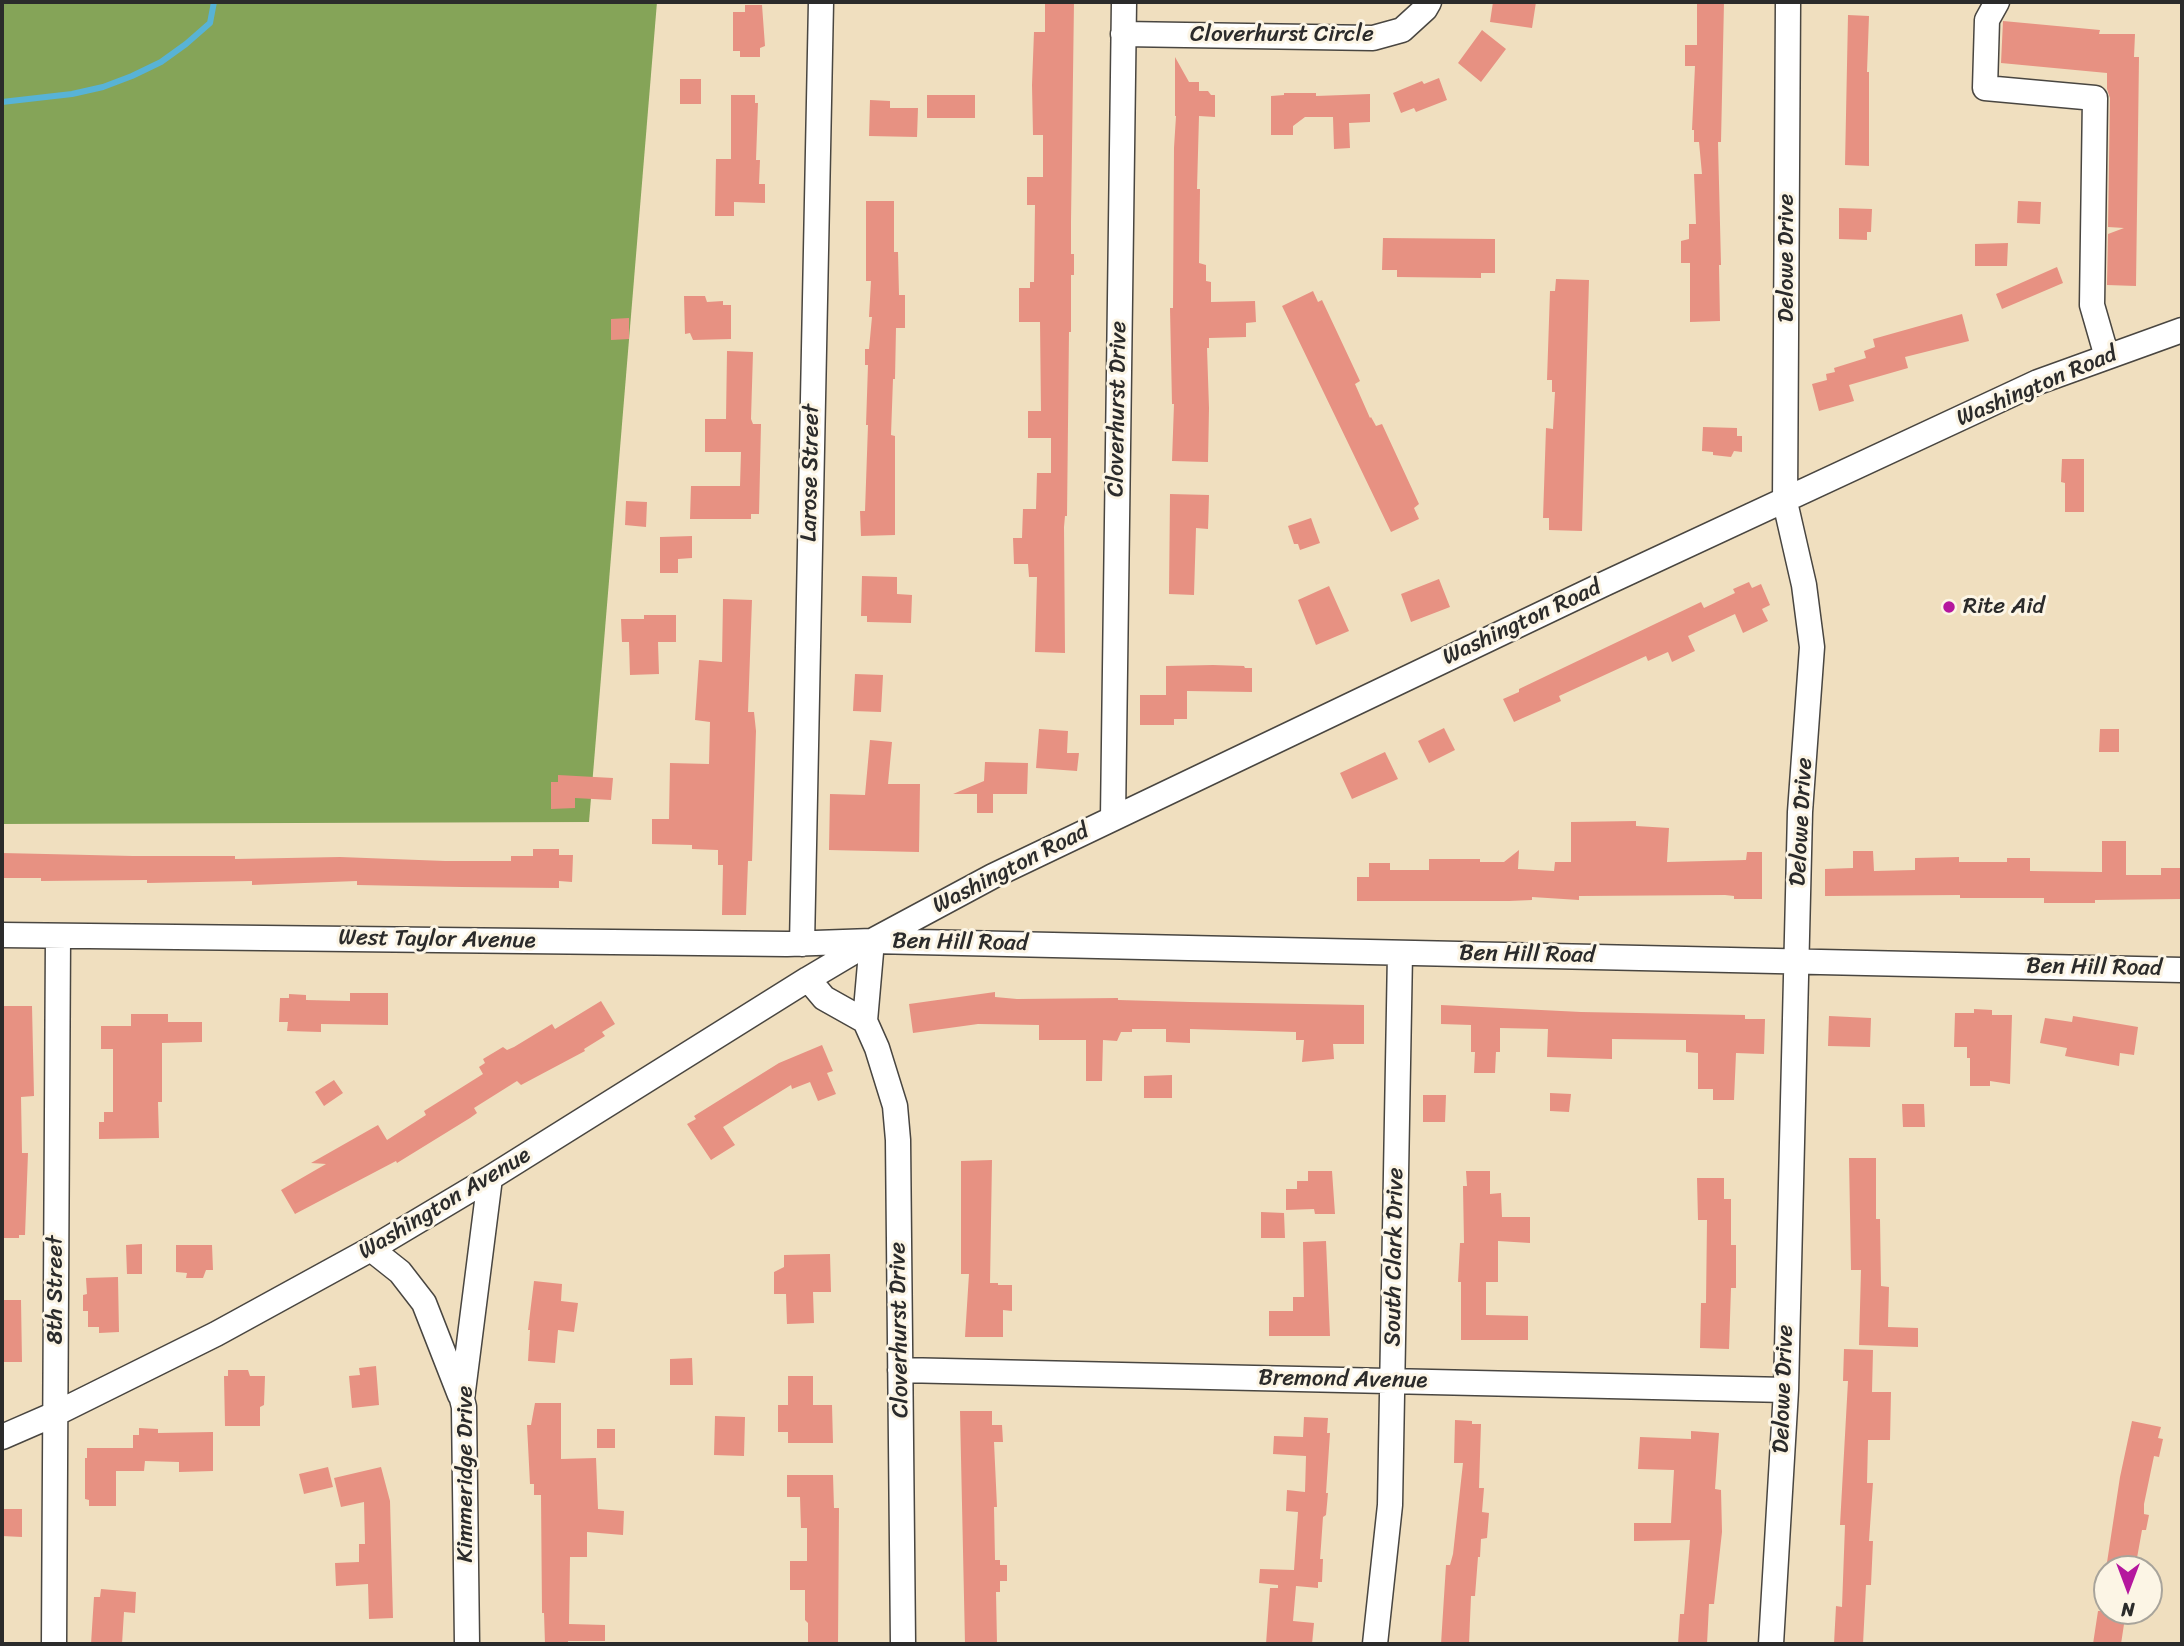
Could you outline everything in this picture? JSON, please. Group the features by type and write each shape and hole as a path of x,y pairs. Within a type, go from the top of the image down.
{"street":[{"name":"Larose Street","path":"802,944 821,2"},
{"name":"Cloverhurst Drive","path":"1114,817 1124,2"},
{"name":"Cloverhurst Circle","path":"1123,34 1373,38 1402,30 1429,2"},
{"name":"Delowe Drive","path":"1771,1644 1786,1391 1800,812 1812,647 1804,585 1785,502 1788,2"},
{"path":"1997,2 1987,20 1985,88 2095,98 2092,305 2107,357"},
{"name":"Washington Road","path":"872,941 993,876 1604,584 2038,382 2182,330"},
{"name":"West Taylor Avenue","path":"2,936 802,944 872,941"},
{"name":"8th Street","path":"54,1644 58,936"},
{"name":"Cloverhurst Drive","path":"872,941 865,1021 877,1048 895,1106 898,1140 903,1644"},
{"name":"Ben Hill Road","path":"872,941 2182,970"},
{"name":"Washington Avenue","path":"2,1437 55,1414 216,1334 371,1249 872,941"},
{"name":"South Clark Drive","path":"1375,1644 1390,1505 1400,953"},
{"path":"808,979 824,998 865,1021"},
{"name":"Kimmeridge Drive","path":"467,1644 464,1407 461,1399 490,1178"},
{"path":"371,1249 400,1272 424,1303 461,1399"},
{"name":"Bremond Avenue","path":"900,1370 1786,1391"}],"green space":[{"path":"2,2 657,2 589,822 2,824"}],"building":[{"path":"1045,2 1074,2 1071,254 1074,254 1074,275 1071,275 1067,516 1064,527 1065,653 1035,652 1037,577 1029,577 1028,564 1014,564 1013,538 1022,538 1023,509 1036,509 1037,473 1051,473 1051,438 1028,438 1028,411 1041,411 1040,322 1019,322 1019,288 1030,288 1030,282 1034,282 1035,205 1027,205 1027,177 1043,177 1043,135 1033,135 1032,85 1034,32 1045,32"},
{"path":"1493,2 1536,2 1532,28 1490,22"},
{"path":"1697,2 1724,2 1721,142 1718,142 1720,321 1690,322 1690,263 1681,263 1681,241 1689,239 1689,224 1696,224 1694,174 1702,174 1699,142 1694,142 1692,130 1695,66 1685,66 1685,45 1697,45"},
{"path":"745,5 762,5 765,46 760,48 760,57 740,57 740,51 733,51 733,12 745,12"},
{"path":"1848,15 1869,16 1869,166 1845,165"},
{"path":"2003,21 2100,30 2099,34 2135,34 2134,57 2139,57 2136,286 2107,285 2108,234 2124,228 2108,227 2110,98 2107,73 2001,63"},
{"path":"1482,30 1506,49 1481,82 1458,63"},
{"path":"1175,57 1189,82 1199,82 1199,91 1208,91 1215,95 1215,117 1199,116 1197,189 1200,189 1199,263 1206,265 1206,281 1211,282 1211,302 1255,301 1256,322 1246,323 1246,337 1209,338 1208,462 1172,461 1174,404 1170,308 1173,308"},
{"path":"1439,78 1447,100 1416,112 1414,108 1401,113 1393,93 1422,81 1424,84"},
{"path":"680,79 701,79 701,104 680,104"},
{"path":"1284,93 1316,93 1316,96 1370,94 1370,122 1349,123 1350,148 1334,149 1333,117 1305,117 1293,126 1293,135 1271,135 1271,96"},
{"path":"731,95 755,95 755,103 758,103 756,160 760,160 759,184 765,184 765,203 734,202 734,216 715,216 716,159 731,159"},
{"path":"927,95 975,95 975,118 927,118"},
{"path":"870,100 890,101 890,108 918,108 917,137 869,136"},
{"path":"866,201 894,201 894,252 898,252 899,295 905,295 905,328 896,328 893,379 891,435 895,436 895,535 861,536 860,511 865,511 868,425 868,365 865,365 865,349 869,349 872,317 869,317 871,281 866,281"},
{"path":"2018,201 2041,202 2040,224 2017,223"},
{"path":"1839,208 1872,209 1871,232 1867,232 1867,240 1839,239"},
{"path":"1383,238 1495,239 1495,273 1481,273 1481,278 1397,277 1397,270 1382,270"},
{"path":"2008,243 2007,266 1975,266 1975,244"},
{"path":"2057,267 2063,283 2002,309 1996,294"},
{"path":"1556,279 1589,280 1582,531 1549,530 1549,518 1543,518 1546,428 1553,429 1555,392 1552,392 1552,380 1547,380 1550,291 1555,291"},
{"path":"1313,291 1318,302 1322,300 1360,381 1355,384 1370,418 1376,426 1382,424 1419,504 1414,508 1419,519 1391,532 1282,306"},
{"path":"684,296 705,296 707,302 723,301 723,305 731,305 731,339 693,340 690,333 685,334"},
{"path":"1962,314 1969,341 1905,357 1908,368 1849,385 1854,401 1819,411 1812,384 1827,380 1826,374 1835,372 1834,368 1866,358 1864,351 1875,347 1873,339"},
{"path":"629,318 629,339 611,340 611,319"},
{"path":"727,351 753,352 751,419 753,424 761,424 759,514 751,514 751,519 690,519 691,486 740,486 741,452 705,452 705,419 726,419"},
{"path":"1703,427 1737,428 1737,436 1742,436 1742,452 1734,451 1731,457 1702,451"},
{"path":"2062,459 2084,459 2084,512 2065,512 2065,483 2061,482"},
{"path":"1170,494 1209,495 1208,529 1196,528 1194,595 1169,594"},
{"path":"626,501 647,502 646,527 625,525"},
{"path":"1311,518 1320,543 1300,550 1298,544 1294,544 1288,526"},
{"path":"692,536 692,558 678,559 678,573 660,573 660,537"},
{"path":"862,576 897,577 897,594 912,595 911,623 867,622 867,616 861,616"},
{"path":"1439,579 1450,607 1411,622 1401,594"},
{"path":"1749,582 1752,588 1761,584 1770,605 1762,609 1768,621 1743,633 1735,614 1688,636 1695,651 1672,662 1668,652 1648,661 1646,656 1559,696 1561,701 1514,722 1503,699 1519,692 1519,689 1701,602 1704,608 1735,593 1733,589"},
{"path":"1329,586 1349,631 1316,645 1298,600"},
{"path":"723,599 752,600 748,712 754,712 756,731 752,861 748,861 746,915 722,915 723,865 718,865 718,850 692,849 692,845 652,844 652,819 669,819 670,763 709,764 710,722 695,720 699,660 722,662"},
{"path":"644,615 676,615 676,642 658,642 659,674 630,675 629,642 622,642 621,619 644,619"},
{"path":"1166,666 1252,668 1252,692 1187,691 1187,719 1174,719 1174,725 1140,725 1140,695 1166,695"},
{"path":"855,674 883,675 881,712 853,711"},
{"path":"1444,728 1455,750 1429,763 1418,741"},
{"path":"1039,729 1068,731 1067,753 1079,753 1077,771 1036,768"},
{"path":"2100,729 2119,729 2119,752 2099,752"},
{"path":"870,740 892,742 888,784 920,784 919,852 829,850 830,794 865,795"},
{"path":"1385,752 1398,779 1352,799 1340,773"},
{"path":"985,762 1028,763 1027,794 993,794 993,813 977,813 977,794 953,794 984,781"},
{"path":"558,775 613,778 611,800 575,798 575,808 551,809 551,782 558,782"},
{"path":"1636,821 1636,826 1669,828 1667,862 1746,860 1747,852 1762,852 1762,899 1734,899 1734,896 1725,895 1579,896 1579,900 1532,897 1532,900 1509,901 1357,901 1357,877 1369,877 1369,863 1390,863 1390,870 1429,870 1429,859 1504,862 1519,850 1518,869 1554,871 1555,862 1571,862 1571,822"},
{"path":"2102,841 2126,841 2126,875 2161,875 2161,868 2182,868 2182,899 2044,903 2044,898 1960,898 1960,895 1825,896 1825,869 1853,868 1853,851 1873,851 1874,871 1915,870 1915,858 1959,857 1959,862 2007,862 2007,858 2030,858 2030,871 2102,872"},
{"path":"533,849 559,849 559,855 573,855 572,882 559,881 559,888 357,885 357,881 252,885 252,881 147,883 147,880 41,881 41,878 2,878 2,853 235,856 235,859 340,857 511,861 511,856 533,856"},
{"path":"995,992 995,997 1017,999 1118,998 1364,1005 1364,1044 1333,1044 1334,1059 1302,1062 1304,1040 1296,1040 1296,1032 1190,1029 1190,1043 1166,1042 1166,1029 1132,1029 1132,1032 1121,1032 1117,1041 1103,1040 1102,1081 1086,1081 1086,1040 1039,1040 1039,1025 978,1024 913,1033 909,1004"},
{"path":"350,993 388,993 388,1025 321,1024 321,1032 287,1031 288,1022 279,1022 280,998 289,998 289,994 306,995 306,1000 350,1001"},
{"path":"601,1001 615,1024 602,1032 605,1036 584,1049 585,1051 521,1085 517,1081 474,1108 477,1113 470,1118 397,1163 396,1161 295,1214 281,1190 326,1164 311,1163 378,1125 387,1140 426,1115 424,1111 483,1074 479,1067 485,1063 483,1059 503,1047 507,1050 514,1047 552,1024 555,1029"},
{"path":"1441,1005 1581,1012 1745,1015 1745,1019 1765,1019 1764,1054 1736,1053 1734,1100 1713,1100 1713,1089 1698,1089 1698,1053 1686,1052 1686,1040 1612,1039 1612,1059 1547,1057 1548,1029 1500,1028 1500,1052 1496,1052 1495,1073 1474,1073 1475,1052 1471,1052 1471,1025 1441,1024"},
{"path":"2,1006 32,1006 34,1096 21,1097 22,1153 28,1153 25,1235 19,1235 19,1238 2,1238"},
{"path":"1974,1009 1992,1010 1992,1015 2012,1015 2010,1084 1990,1081 1990,1086 1970,1086 1970,1058 1967,1058 1967,1047 1954,1047 1955,1013 1974,1013"},
{"path":"131,1014 168,1014 168,1022 202,1022 202,1042 162,1043 162,1102 158,1102 159,1138 99,1139 99,1122 104,1122 104,1112 113,1112 113,1049 101,1049 101,1026 131,1026"},
{"path":"1829,1016 1871,1018 1870,1047 1828,1046"},
{"path":"2073,1016 2138,1027 2134,1055 2120,1053 2119,1066 2065,1056 2067,1048 2040,1043 2045,1018 2072,1022"},
{"path":"822,1045 833,1071 827,1073 836,1094 818,1101 810,1082 792,1089 791,1085 723,1127 735,1145 711,1160 687,1124 696,1119 694,1116 779,1063"},
{"path":"1172,1075 1172,1098 1144,1098 1144,1076"},
{"path":"334,1080 343,1093 324,1106 315,1092"},
{"path":"1550,1093 1571,1094 1569,1112 1550,1111"},
{"path":"1423,1095 1446,1095 1445,1122 1423,1122"},
{"path":"1902,1104 1924,1104 1925,1127 1903,1127"},
{"path":"1849,1158 1876,1158 1876,1219 1880,1219 1881,1286 1889,1287 1888,1327 1918,1328 1918,1347 1859,1345 1861,1270 1851,1270"},
{"path":"992,1160 990,1283 1012,1285 1012,1311 1003,1310 1003,1337 965,1337 969,1274 961,1274 961,1161"},
{"path":"1308,1171 1332,1171 1335,1214 1315,1214 1314,1209 1286,1210 1286,1189 1297,1189 1297,1181 1308,1181"},
{"path":"1466,1171 1490,1171 1490,1194 1501,1193 1502,1217 1530,1217 1530,1243 1498,1241 1498,1282 1486,1282 1486,1315 1528,1316 1528,1340 1461,1340 1461,1282 1458,1282 1460,1243 1464,1243 1463,1186 1467,1186"},
{"path":"1697,1178 1724,1178 1724,1199 1731,1199 1731,1245 1736,1245 1736,1288 1731,1288 1729,1349 1700,1348 1701,1303 1706,1303 1707,1220 1698,1220"},
{"path":"1261,1212 1284,1213 1285,1238 1261,1238"},
{"path":"1326,1241 1330,1336 1269,1336 1269,1311 1293,1311 1293,1297 1304,1297 1303,1242"},
{"path":"142,1244 142,1274 127,1274 126,1245"},
{"path":"176,1245 212,1245 213,1270 206,1270 203,1278 186,1278 187,1273 176,1272"},
{"path":"830,1254 831,1292 813,1292 814,1323 787,1324 786,1294 774,1294 774,1272 784,1267 784,1255"},
{"path":"118,1277 119,1332 99,1333 99,1327 88,1327 88,1311 83,1311 83,1295 87,1294 86,1278"},
{"path":"534,1281 562,1284 561,1301 578,1303 574,1332 558,1330 555,1363 528,1361 528,1330"},
{"path":"2,1300 21,1300 22,1362 2,1362"},
{"path":"1844,1349 1873,1350 1872,1392 1891,1392 1890,1440 1868,1440 1867,1483 1873,1483 1869,1541 1873,1541 1871,1585 1866,1585 1863,1644 1834,1644 1836,1606 1842,1607 1845,1525 1840,1525 1848,1381 1843,1381"},
{"path":"692,1358 693,1385 670,1385 670,1359"},
{"path":"376,1366 379,1405 352,1408 349,1376 360,1375 359,1368"},
{"path":"228,1370 248,1370 250,1376 265,1376 260,1426 225,1426 224,1376 228,1376"},
{"path":"788,1376 813,1376 813,1405 832,1405 833,1443 788,1443 788,1432 778,1432 778,1405 788,1405"},
{"path":"535,1403 561,1403 561,1459 596,1458 598,1509 624,1511 623,1535 587,1532 587,1557 570,1557 569,1624 605,1625 605,1641 545,1644 542,1613 541,1495 534,1495 534,1484 530,1484 527,1425 531,1425"},
{"path":"960,1411 992,1411 992,1425 1002,1425 1003,1442 994,1442 997,1507 994,1507 995,1560 1000,1560 1000,1565 1007,1565 1007,1581 1000,1581 1000,1592 996,1592 997,1644 965,1644"},
{"path":"715,1416 745,1417 744,1456 714,1455"},
{"path":"1304,1417 1328,1418 1327,1433 1330,1433 1328,1493 1320,1559 1323,1559 1322,1582 1318,1582 1318,1588 1296,1586 1293,1621 1314,1623 1312,1644 1266,1644 1270,1588 1278,1588 1278,1585 1259,1583 1260,1569 1294,1570 1298,1512 1286,1511 1287,1490 1305,1492 1306,1456 1273,1454 1274,1436 1303,1437"},
{"path":"1455,1420 1481,1424 1479,1488 1484,1488 1482,1512 1489,1513 1487,1538 1481,1539 1475,1596 1471,1596 1469,1644 1441,1644 1446,1565 1450,1565 1453,1554 1463,1463 1454,1463"},
{"path":"2132,1421 2161,1427 2158,1438 2163,1439 2159,1457 2154,1456 2144,1504 2144,1514 2149,1515 2146,1530 2142,1530 2138,1555 2108,1555"},
{"path":"139,1428 158,1429 158,1433 213,1432 213,1471 179,1472 179,1462 145,1461 144,1471 116,1471 116,1506 89,1506 89,1500 85,1499 87,1448 133,1448 133,1435 139,1435"},
{"path":"597,1429 615,1429 615,1448 597,1448"},
{"path":"1691,1431 1719,1433 1715,1489 1721,1490 1722,1532 1714,1604 1709,1604 1707,1644 1678,1644 1680,1614 1684,1614 1690,1540 1634,1541 1634,1523 1671,1523 1674,1470 1638,1469 1640,1437 1691,1439"},
{"path":"328,1467 333,1487 304,1494 299,1474"},
{"path":"381,1467 390,1501 393,1618 369,1619 368,1584 336,1586 335,1563 359,1562 359,1544 365,1544 364,1502 341,1507 334,1478"},
{"path":"787,1475 833,1475 834,1508 839,1508 838,1644 808,1644 805,1590 790,1590 790,1561 807,1561 807,1528 801,1528 800,1497 787,1497"},
{"path":"2,1509 22,1509 22,1537 2,1536"},
{"path":"101,1589 136,1592 135,1613 124,1612 122,1644 91,1644 94,1597 100,1597"},
{"path":"2096,1625 2124,1625 2121,1644 2093,1644"}],"waterway":[{"path":"2,102 72,94 103,87 132,76 161,62 210,23 214,2"}],"place":[{"name":"Rite Aid","path":"1949,607"}]}
